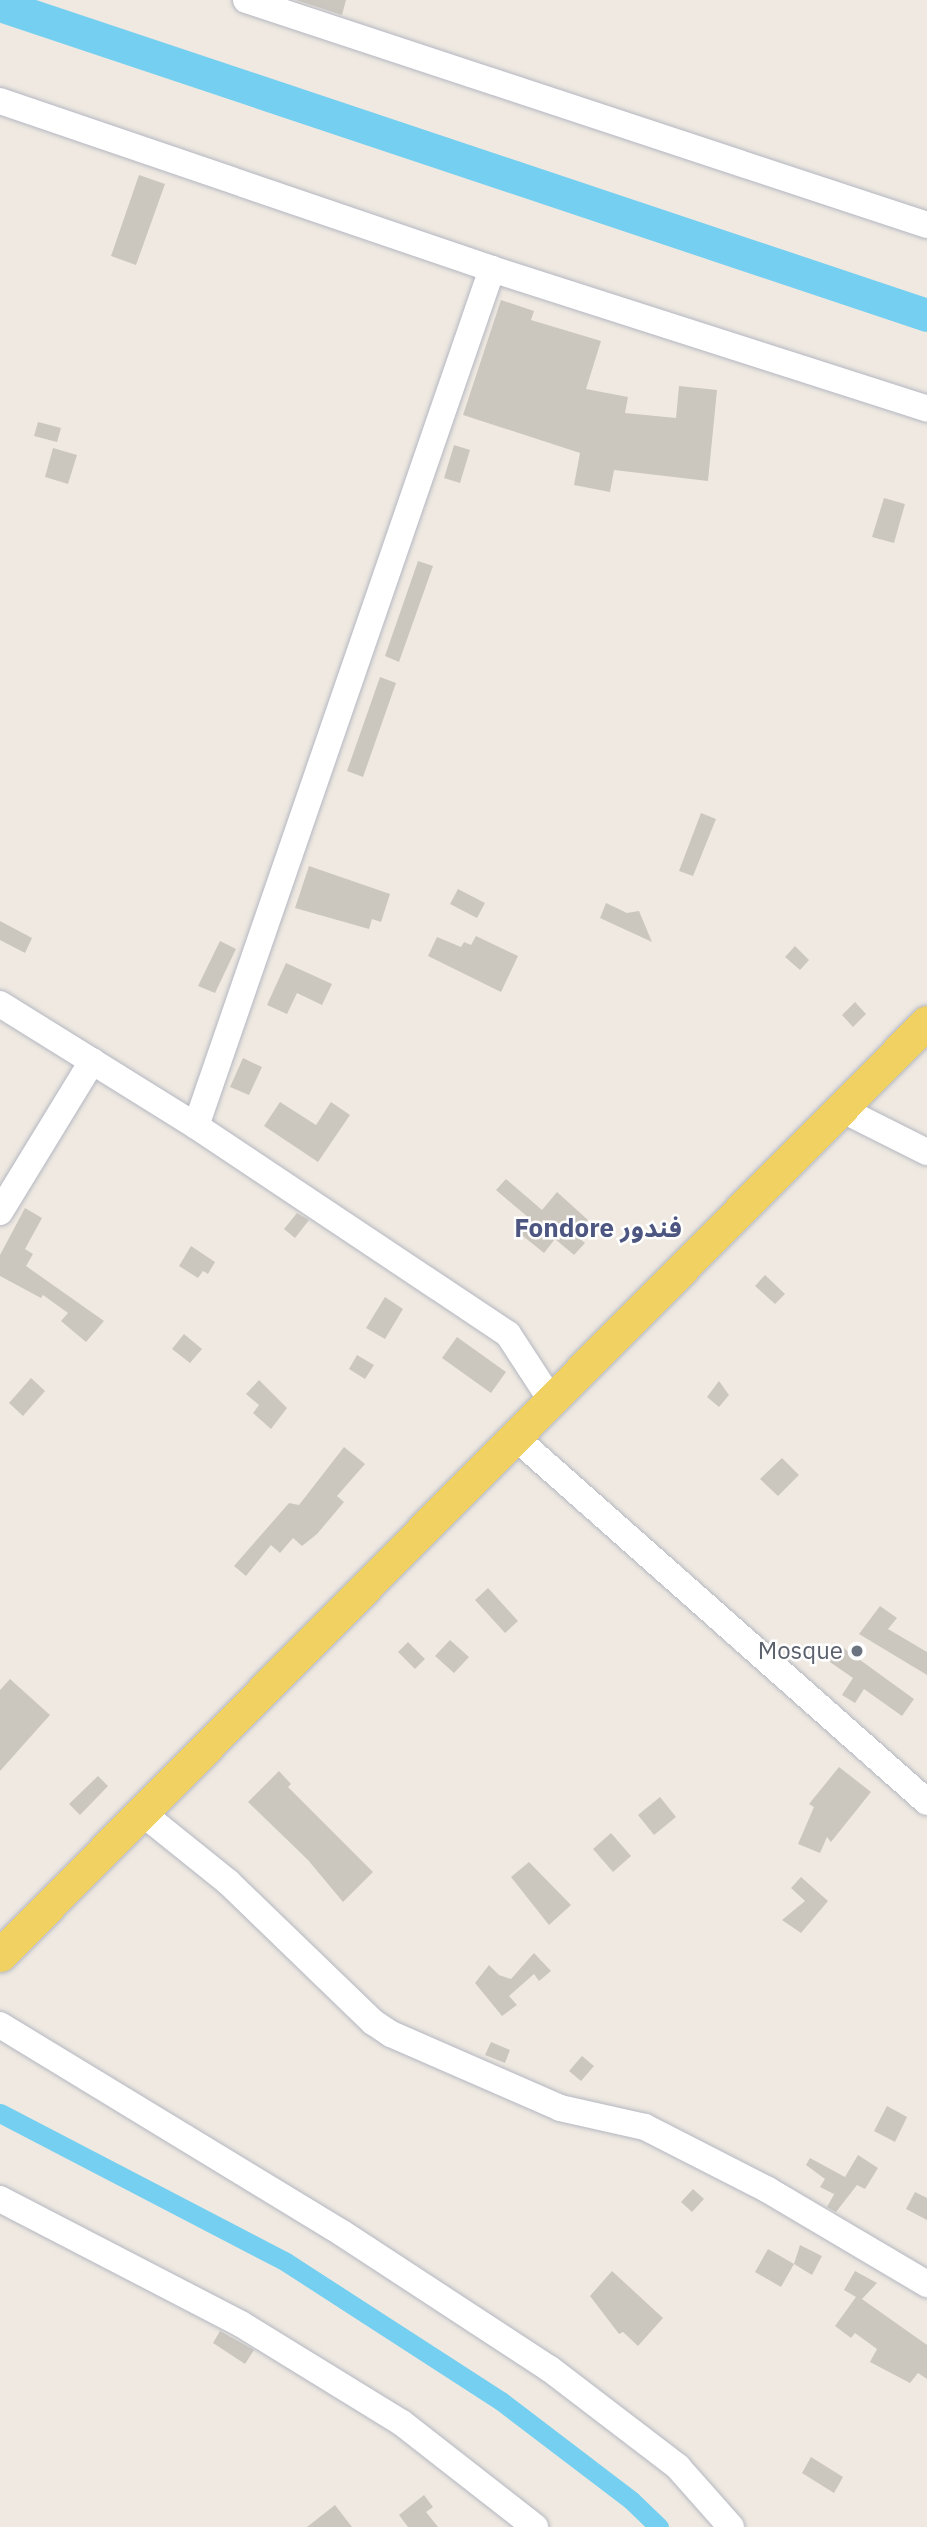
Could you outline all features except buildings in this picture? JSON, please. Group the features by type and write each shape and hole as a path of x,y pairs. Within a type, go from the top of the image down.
{"main road":[{"path":"0,1955 927,1022"}],"street":[{"path":"246,0 927,225"},
{"path":"0,101 492,269 927,409"},
{"path":"196,1126 492,269"},
{"path":"0,1004 196,1126 509,1335 551,1401"},
{"path":"0,1212 92,1061"},
{"path":"841,1109 927,1152"},
{"path":"514,1437 927,1802"},
{"path":"141,1812 228,1882 391,2034 560,2108 645,2127 768,2190 927,2284"},
{"path":"0,2025 252,2177 550,2369 678,2467 731,2527"},
{"path":"0,2199 241,2324 401,2423 536,2527"}],"waterway":[{"path":"0,5 927,315"},
{"path":"0,2113 286,2262 501,2401 631,2500 659,2527"}],"place":[{"name":"Mosque","path":"857,1651"}],"district":[{"name":"Fondore فندور","path":"598,1228"}]}
